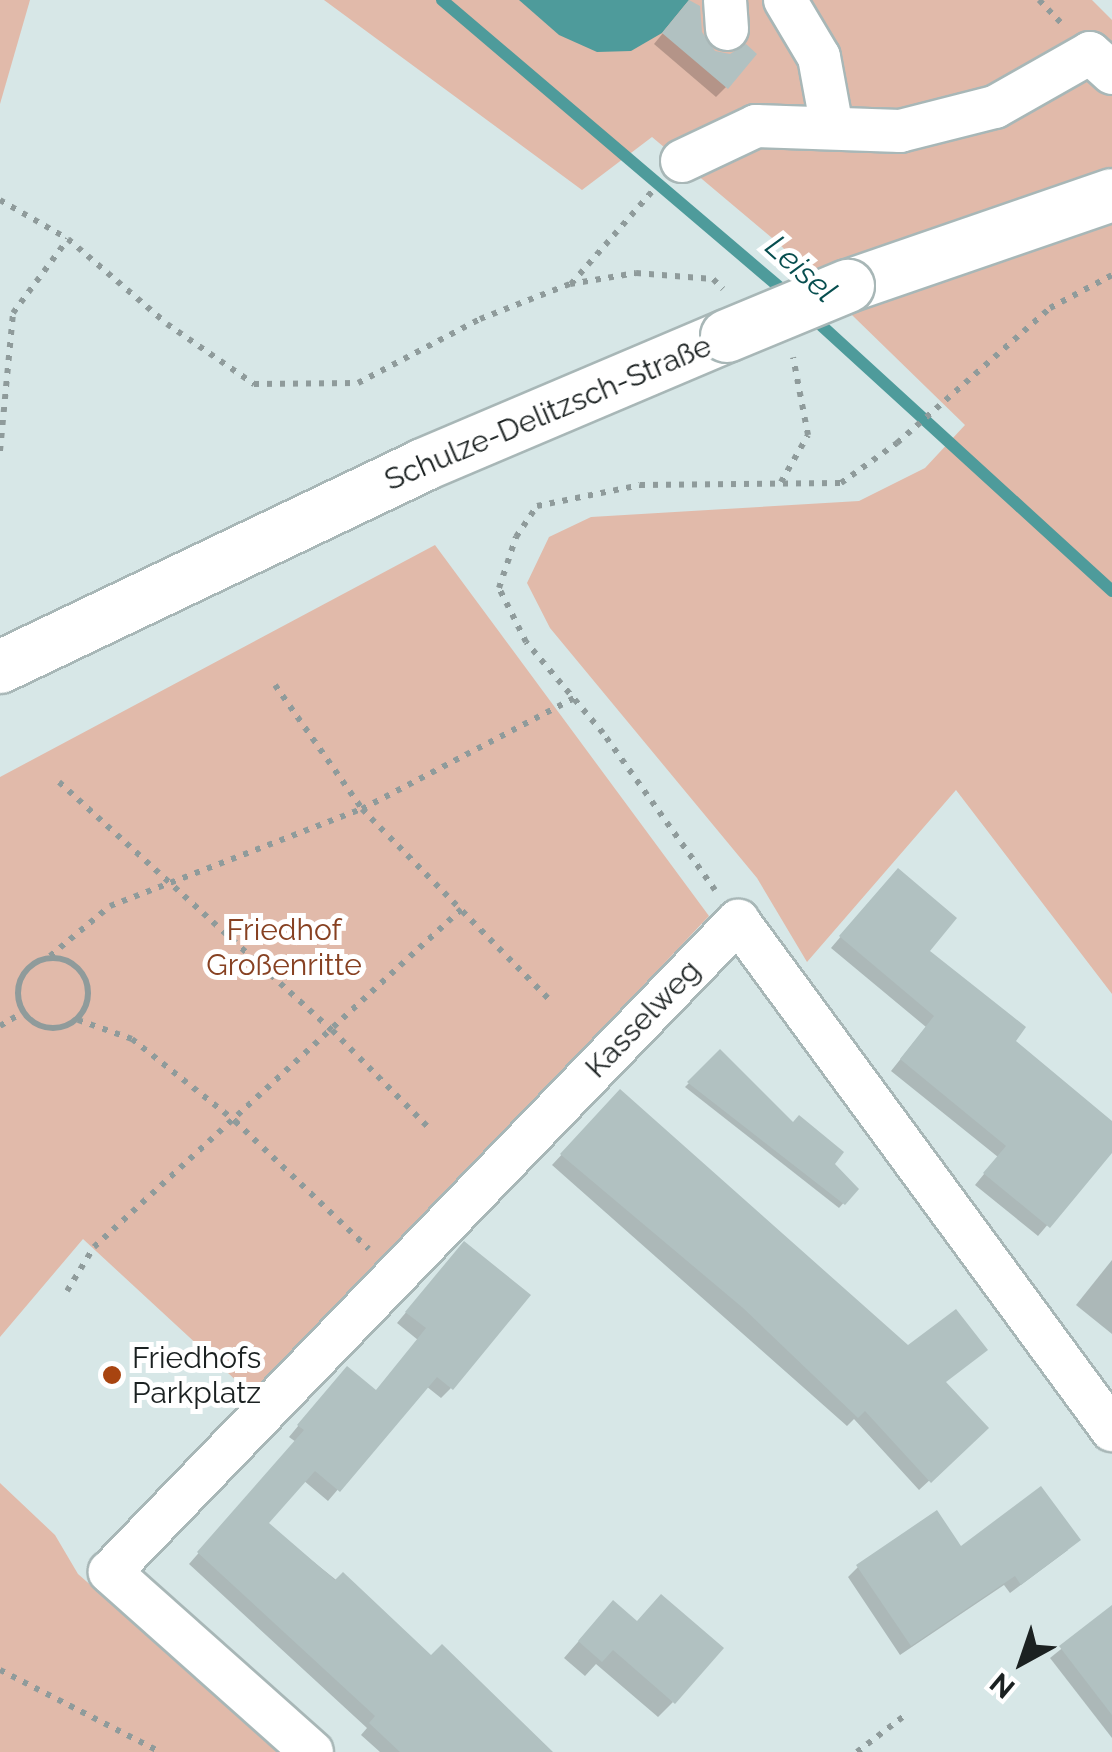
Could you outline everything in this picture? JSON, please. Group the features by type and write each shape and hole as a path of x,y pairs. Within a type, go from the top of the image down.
{"main road":[{"name":"Schulze-Delitzsch-Straße","path":"0,667 423,465 727,336 848,286 1112,196"}],"street":[{"path":"785,0 819,56 832,128"},
{"path":"682,161 756,126 900,131 995,106 1090,53 1112,73"},
{"path":"738,921 1112,1430"},
{"name":"Kasselweg","path":"312,1752 110,1572 738,921"}],"path":[{"path":"0,200 68,240 167,324 254,384 358,382 480,319 570,284 636,272 713,280"},
{"path":"570,284 631,213"},
{"path":"0,451 13,314 68,240"},
{"path":"738,921 574,698 526,642 499,588 502,564 538,506 640,485 841,483 897,443 1050,308 1112,275"},
{"path":"0,312 13,314"},
{"path":"782,482 808,435 795,359"},
{"path":"276,685 362,809 550,1000"},
{"path":"396,1275 235,1120 132,1039 78,1020 45,1028 23,1012 17,992 25,970 50,956 110,906 362,809 574,698"},
{"path":"59,782 332,1030 430,1129"},
{"path":"67,1290 94,1246 461,909"},
{"path":"50,956 83,970 90,994 78,1020"},
{"path":"0,1026 23,1012"},
{"path":"0,1670 160,1752"},
{"path":"858,1752 908,1714"}],"green space":[{"path":"0,0 30,0 0,104"},
{"path":"324,0 1092,0 1112,20 1112,994 956,790 807,962 757,878 550,628 527,583 549,537 591,517 859,501 925,468 965,425 778,243 652,137 582,190"},
{"name":"Friedhof Großenritte","path":"435,545 709,916 254,1397 83,1239 0,1337 0,777"},
{"path":"0,1483 55,1535 78,1574 281,1752 0,1752"}],"water":[{"path":"519,0 689,0 662,33 631,51 597,52 559,35"}],"building":[{"path":"689,0 700,6 702,32 715,51 730,54 746,44 757,54 728,89 662,33"},
{"path":"898,868 957,918 930,951 1026,1027 1016,1041 1112,1121 1112,1153 1050,1228 983,1173 1006,1146 900,1059 934,1016 839,936"},
{"path":"720,1049 793,1122 799,1115 844,1152 835,1164 859,1189 845,1205 687,1082"},
{"path":"620,1089 908,1345 956,1309 988,1350 946,1382 989,1428 931,1483 865,1411 858,1418 743,1308 560,1154"},
{"path":"464,1241 531,1295 453,1390 437,1377 340,1492 315,1471 269,1523 335,1580 343,1572 431,1655 442,1644 553,1752 400,1752 369,1723 375,1716 197,1552 304,1430 297,1425 347,1366 376,1390 426,1328 405,1312"},
{"path":"1041,1486 1081,1540 1021,1585 1015,1576 911,1646 856,1565 937,1510 961,1546"},
{"path":"661,1594 724,1648 675,1704 613,1650 602,1662 578,1641 613,1600 637,1621"},
{"path":"1112,1605 1112,1715 1059,1646"}],"waterway":[{"name":"Leisel","path":"442,0 789,295"},
{"name":"Leisel","path":"811,316 1112,591"}],"place":[{"name":"Friedhofs Parkplatz","path":"112,1375"}]}
